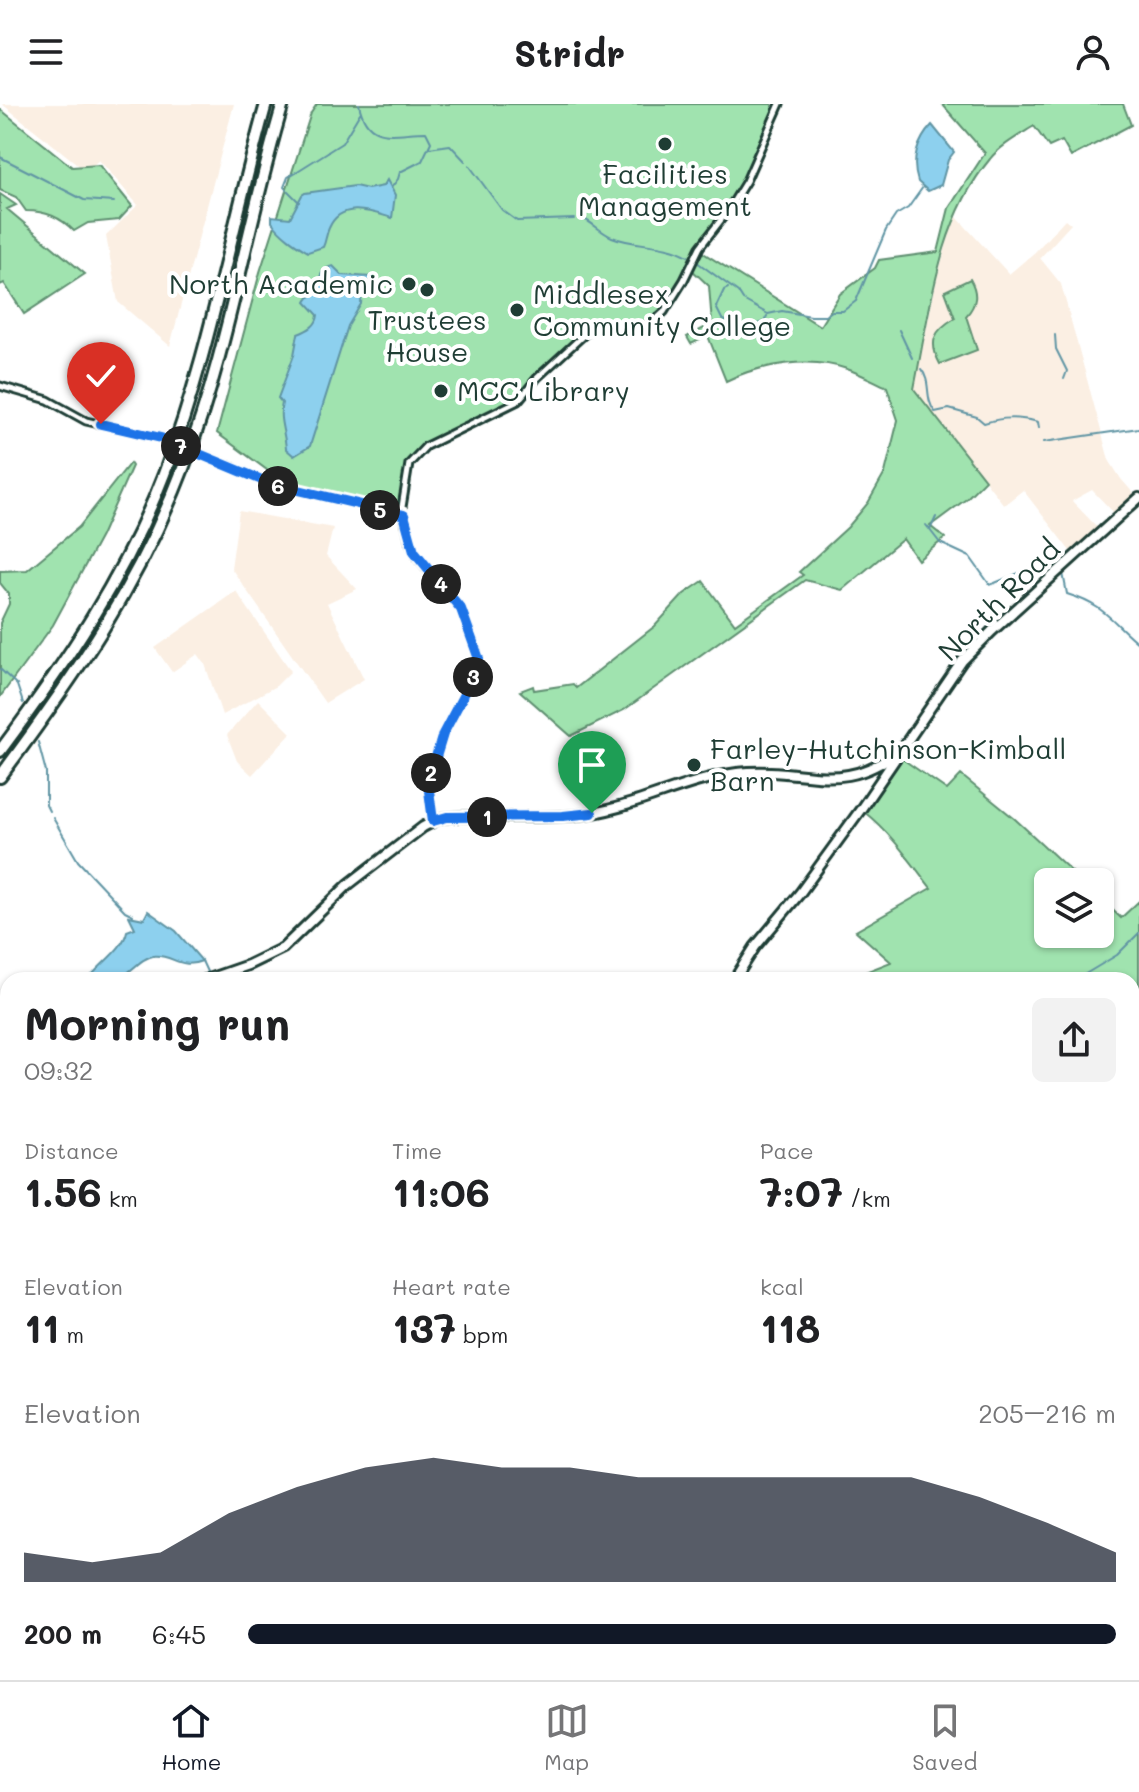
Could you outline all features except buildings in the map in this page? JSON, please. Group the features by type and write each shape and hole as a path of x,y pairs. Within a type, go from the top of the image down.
{"highway":[{"path":"0,751 73,650 102,603 154,498 194,387 266,104"},
{"path":"0,777 103,632 136,574 168,506 203,410 283,104"}],"main road":[{"name":"North Road","path":"739,972 976,645 1139,498"},
{"path":"227,972 265,958 290,943 332,898 433,821 447,817 580,815 737,773 781,772 840,778 873,768 903,749"},
{"path":"873,768 882,778"}],"street":[{"path":"433,821 428,783 443,734 479,659 461,609 414,551 404,515 403,495 409,464 426,446 511,406 587,332 606,326 642,327 652,323 667,309 700,247 746,181 780,104"},
{"path":"0,386 48,400 82,420 161,438 269,483 404,515"}],"shaded area":[{"path":"2,104 234,104 170,346 118,302 106,236 138,205 99,160 86,171"},
{"path":"955,215 1009,274 1035,252 1065,219 1071,224 1040,258 1061,284 1109,460 1135,495 1115,514 1092,490 1072,501 1099,529 1070,551 1023,490 1004,505 914,389 937,277"},
{"path":"239,511 333,528 326,556 357,589 327,603 364,679 325,703 231,568"},
{"path":"236,591 291,671 276,686 222,715 205,664 198,654 172,672 155,648"},
{"path":"258,700 291,733 252,775 237,761 227,735"}],"green space":[{"path":"317,104 772,104 773,113 769,130 746,181 700,247 675,296 652,323 642,327 596,328 559,357 518,401 425,446 411,459 403,495 404,515 290,487 217,433 260,272 311,113"},
{"path":"942,104 1123,104 1131,125 1071,157 1062,141 1049,147 1034,126 994,154 958,210 938,268 914,389 985,480 965,500 930,526 945,538 918,560 903,539 842,590 805,580 624,710 571,736 520,691 533,686 534,690 573,684 576,688 655,626 684,594 703,581 735,624 803,575 799,572 848,527 868,503 885,473 898,420 887,387 847,369 818,363 770,366 726,381 708,336 691,344 687,337 712,324 709,286 691,269 700,251 820,326 840,294 875,268 879,260 938,252 949,208 985,153"},
{"path":"0,109 72,167 99,165 132,206 119,220 88,223 74,231 52,216 26,211 16,197 0,190"},
{"path":"0,194 16,205 7,209 85,274 24,314 4,283 0,285"},
{"path":"970,279 975,298 966,316 977,350 940,364 934,349 935,337 942,327 955,318 945,291"},
{"path":"130,463 132,466 101,536 53,625 0,697 0,623 9,604 9,594 0,583 0,571 27,570 79,527"},
{"path":"901,758 947,790 961,775 1068,868 1034,868 1034,948 1114,948 1114,911 1121,918 1139,901 1139,972 865,972 891,962 856,931 931,888 863,811"}],"water":[{"path":"932,125 954,152 948,160 941,185 928,191 918,182 915,159 922,138"},
{"path":"387,180 395,195 392,218 358,210 341,214 329,228 323,247 308,252 272,222 272,216 290,218 305,193 355,186 368,189 383,186"},
{"path":"333,266 342,275 373,277 362,290 361,304 348,326 310,446 294,456 286,449 281,421 282,403 278,398 294,355 298,334 311,327 317,319 318,315 306,302 322,273"},
{"path":"148,911 176,931 202,961 187,964 153,956 128,972 95,972 121,944 127,931 135,928 129,916 144,919"}],"waterway":[{"path":"359,104 368,126 376,131 393,134 426,132 431,142 422,161 400,172 391,188"},
{"path":"299,202 284,187 288,177 342,143 360,113"},
{"path":"429,148 450,145 465,161"},
{"path":"0,157 84,200 114,202"},
{"path":"469,165 502,210 517,221 574,219"},
{"path":"697,262 738,292 743,300 768,314 782,311 825,316 832,311 843,311 856,301 886,230 923,187"},
{"path":"584,219 612,237 670,249 688,256"},
{"path":"728,288 716,307 722,319 741,329 764,322 767,316"},
{"path":"899,330 912,358"},
{"path":"1055,335 1056,349 1067,371 1064,379"},
{"path":"921,369 935,412 949,409 977,417 984,423 1024,419 1038,422 1039,428"},
{"path":"1044,442 1139,428"},
{"path":"930,530 936,517"},
{"path":"926,525 940,543 970,557 990,585 1038,565 1054,564"},
{"path":"1063,573 1067,594 1100,609 1139,644"},
{"path":"0,669 17,685 23,703"},
{"path":"38,742 46,772 46,805 49,811"},
{"path":"53,818 78,861 125,911 133,915"},
{"path":"1089,972 1117,955 1139,933"},
{"path":"202,961 207,972"}],"place":[{"name":"Facilities Management","path":"665,144"},
{"name":"North Academic","path":"409,284"},
{"name":"Trustees House","path":"427,290"},
{"name":"Middlesex Community College","path":"517,310"},
{"name":"MCC Library","path":"441,391"},
{"name":"Farley-Hutchinson-Kimball Barn","path":"694,765"}],"route":[{"path":"101,424 161,438 269,483 404,515 414,551 461,609 479,659 443,734 428,783 433,821 447,817 592,813"}]}
